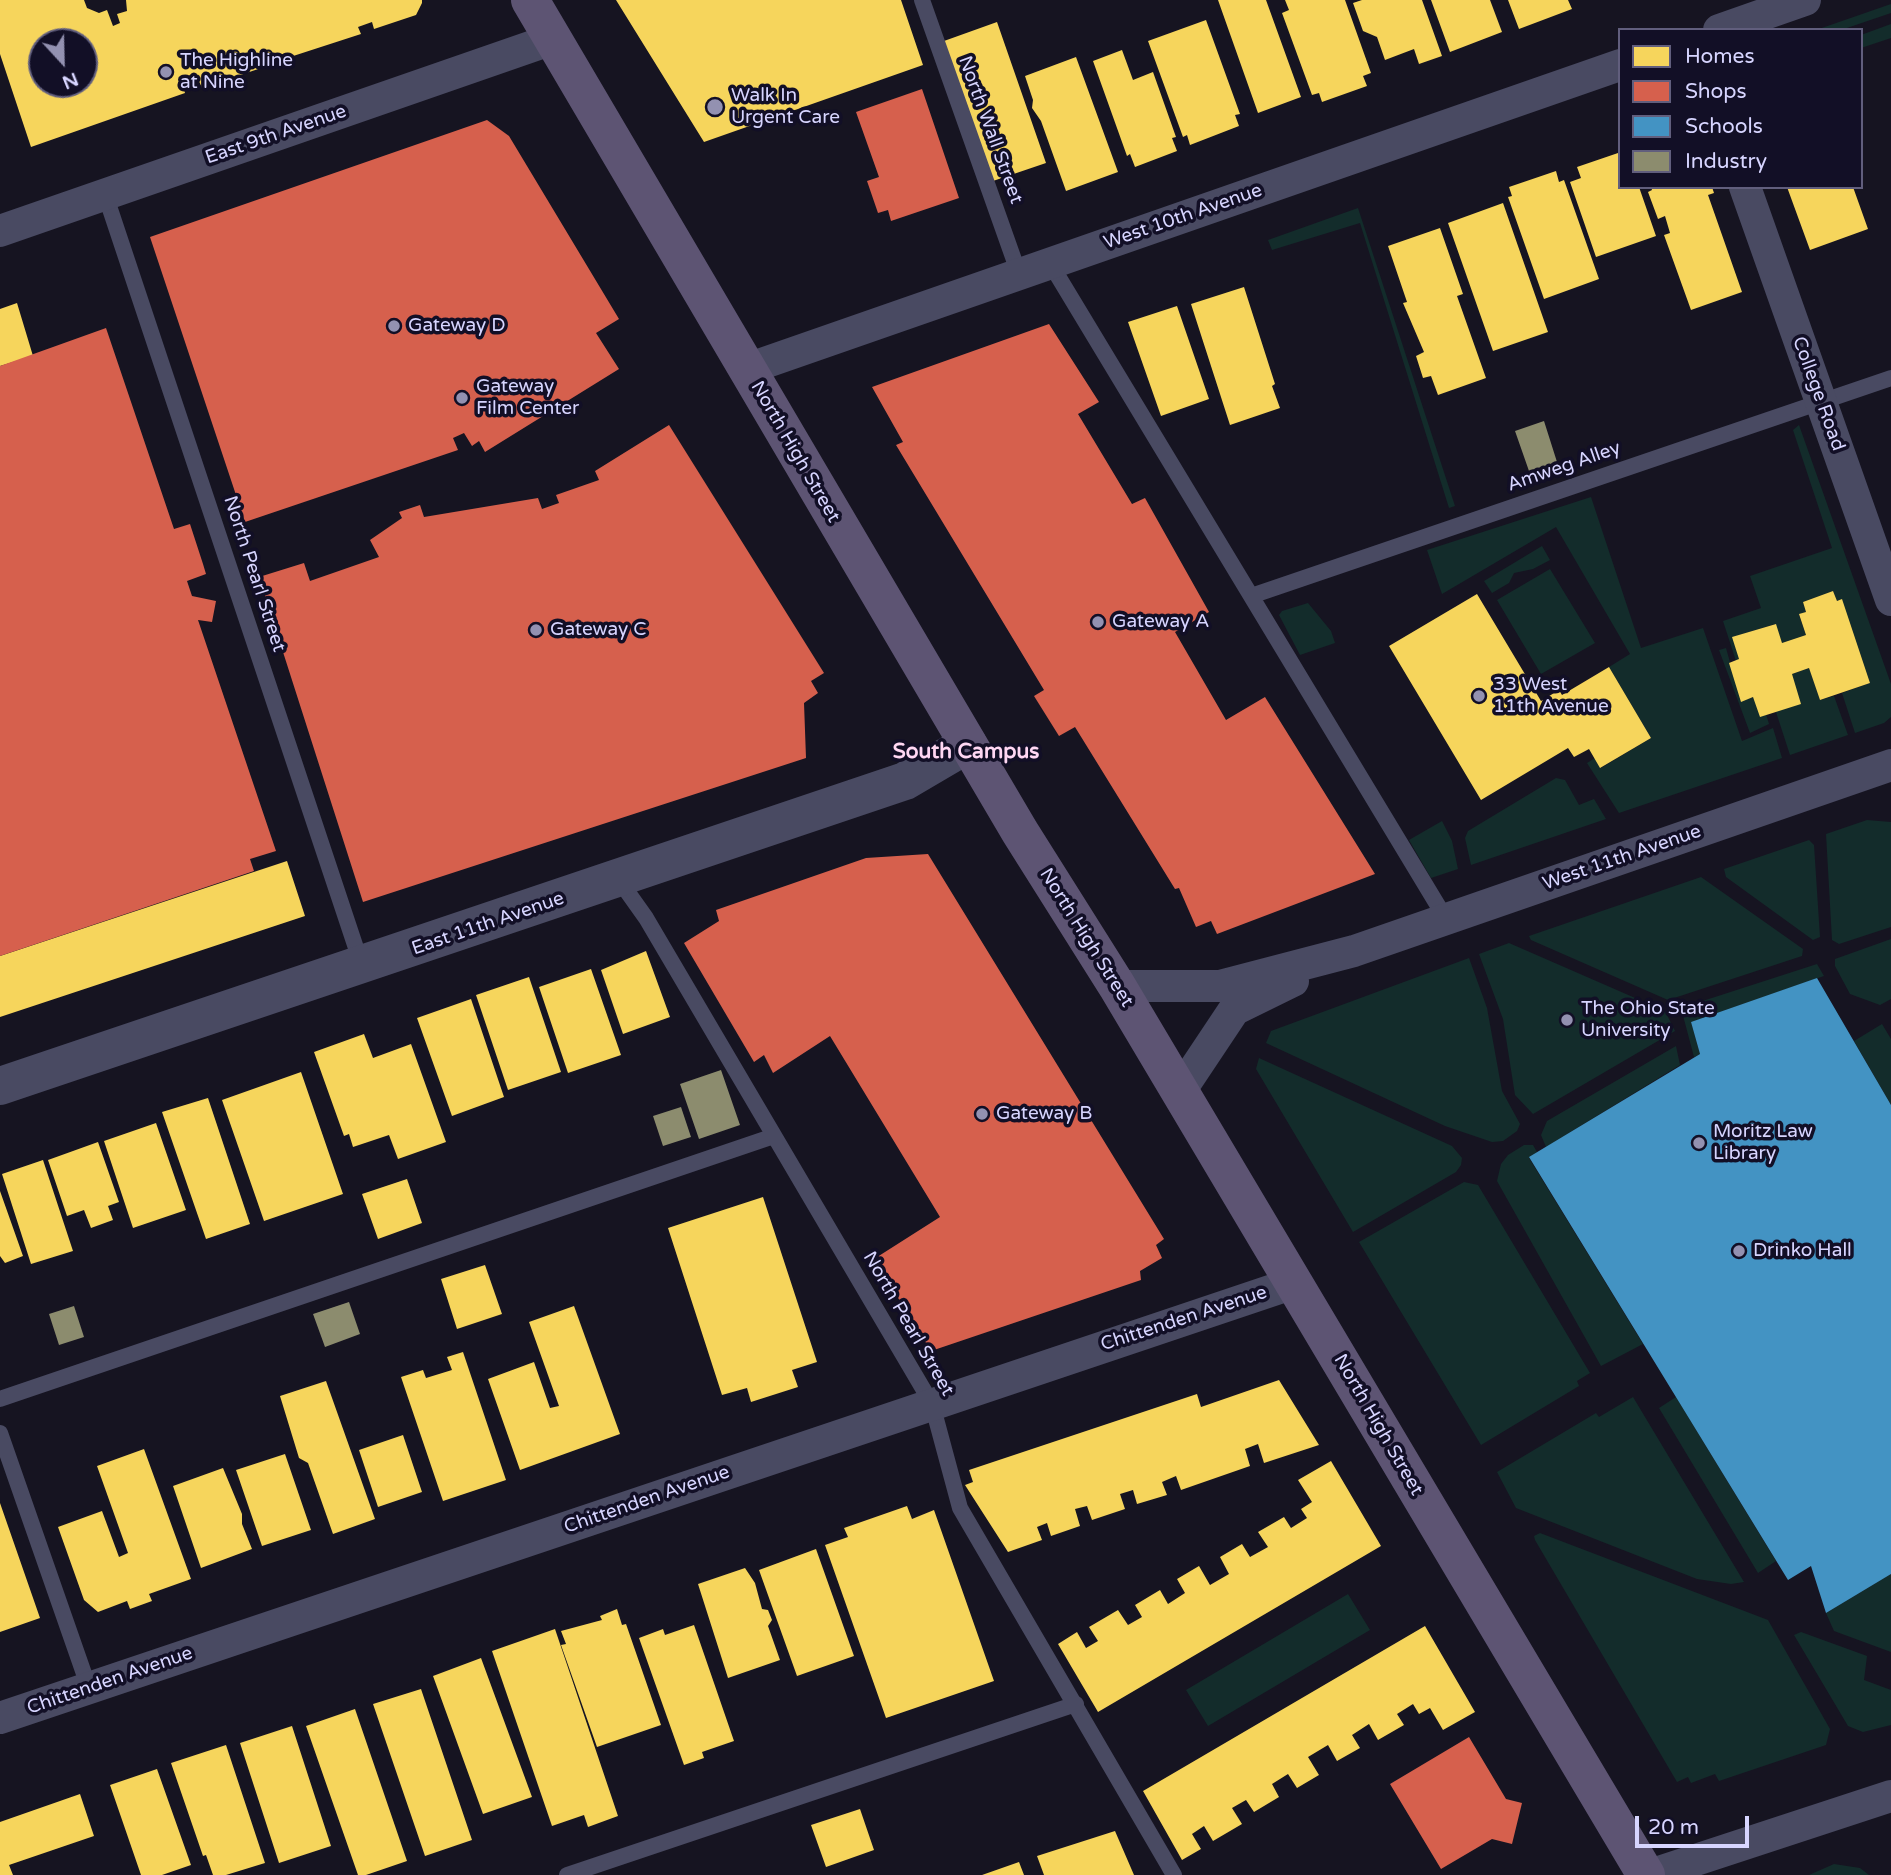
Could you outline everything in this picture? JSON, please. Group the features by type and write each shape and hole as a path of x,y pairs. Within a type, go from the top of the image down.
{"main road":[{"name":"North High Street","path":"530,0 1020,832 1117,986 1648,1875"}],"street":[{"path":"1725,28 1805,0"},
{"name":"East 9th Avenue","path":"2,224 106,194 553,39"},
{"name":"West 10th Avenue","path":"747,369 1618,66"},
{"name":"College Road","path":"1746,189 1891,600"},
{"name":"East 11th Avenue","path":"0,1086 905,782 968,744"},
{"name":"West 11th Avenue","path":"1117,986 1220,986 1354,951 1891,765"},
{"name":"West 11th Avenue","path":"1180,1091 1234,1010 1354,951"},
{"name":"Chittenden Avenue","path":"0,1718 1294,1283"},
{"path":"1648,1875 1891,1796"}],"lane":[{"name":"North Wall Street","path":"922,0 1019,274"},
{"name":"North Pearl Street","path":"106,194 362,966"},
{"path":"1050,263 1446,919"},
{"name":"Amweg Alley","path":"1251,596 1891,378"},
{"name":"North Pearl Street","path":"619,880 646,918 932,1404 960,1508 1174,1875"},
{"path":"0,1399 774,1136"},
{"path":"0,1433 89,1688"},
{"path":"567,1875 1076,1704"}],"green space":[{"path":"1891,4 1891,13 1847,28 1822,28"},
{"path":"1891,24 1891,38 1863,47 1863,34"},
{"path":"1358,208 1455,506 1449,508 1360,223 1272,250 1268,240"},
{"path":"1799,425 1891,684 1891,717 1884,723 1855,733 1842,693 1870,683 1842,600 1837,601 1833,591 1803,602 1806,612 1799,615 1806,635 1782,643 1775,624 1733,637 1739,659 1736,661 1723,621 1761,608 1750,576 1832,548 1793,430"},
{"path":"1591,497 1641,648 1703,628 1742,741 1773,728 1782,758 1619,813 1587,763 1595,758 1601,768 1651,738 1609,667 1630,654 1556,527 1442,594 1427,550"},
{"path":"1542,546 1550,560 1533,569 1514,573 1509,583 1492,593 1484,581"},
{"path":"1550,569 1595,643 1541,674 1497,600"},
{"path":"1308,603 1331,631 1335,643 1300,655 1279,615 1282,611"},
{"path":"1726,648 1741,701 1753,697 1766,714 1769,724 1750,733 1719,650"},
{"path":"1809,668 1820,700 1834,696 1848,735 1790,755 1776,712 1792,674"},
{"path":"1556,778 1565,780 1579,805 1594,799 1606,819 1471,865 1465,838 1468,831"},
{"path":"1867,820 1891,822 1891,927 1839,944 1832,940 1826,834"},
{"path":"1442,821 1452,841 1458,869 1431,878 1409,840"},
{"path":"1809,840 1814,845 1820,937 1813,940 1726,877 1724,869"},
{"path":"1701,877 1803,949 1802,956 1668,1000 1531,940 1529,936"},
{"path":"1891,939 1891,999 1880,1005 1850,994 1835,966 1835,959"},
{"path":"1509,943 1665,1011 1675,1031 1533,1114 1515,1095 1503,1019 1479,954"},
{"path":"1469,958 1487,1008 1502,1091 1520,1124 1517,1131 1503,1141 1492,1142 1445,1126 1266,1043 1271,1031"},
{"path":"1817,964 1824,976 1691,1022 1700,1054 1694,1057 1681,1008"},
{"path":"1882,1024 1891,1039 1891,1105 1854,1041"},
{"path":"1676,1046 1680,1065 1546,1147 1541,1135 1547,1121"},
{"path":"1259,1058 1452,1146 1462,1158 1461,1165 1456,1172 1353,1232 1256,1069"},
{"path":"1524,1145 1533,1145 1537,1152 1529,1158 1643,1344 1601,1366 1497,1181 1501,1164 1508,1155"},
{"path":"1464,1182 1478,1185 1590,1373 1577,1381 1579,1386 1481,1445 1359,1242"},
{"path":"1633,1397 1744,1582 1731,1584 1697,1579 1516,1508 1497,1472 1596,1413 1599,1417"},
{"path":"1676,1397 1776,1561 1758,1573 1659,1408"},
{"path":"1540,1533 1768,1620 1830,1729 1826,1745 1719,1781 1715,1774 1691,1783 1688,1777 1677,1782 1535,1540 1534,1536"},
{"path":"1891,1574 1891,1652 1834,1631 1826,1613"},
{"path":"1348,1594 1370,1630 1208,1726 1186,1690"},
{"path":"1801,1632 1867,1656 1864,1680 1891,1690 1891,1725 1863,1732 1848,1726 1794,1635"},
{"path":"1834,1864 1860,1868 1869,1875 1809,1875"}],"building: Homes":[{"name":"The Highline at Nine","path":"0,0 84,0 87,8 99,13 107,10 113,26 120,23 117,14 127,11 126,0 422,0 416,15 374,29 372,22 358,27 361,34 287,58 286,53 271,58 273,64 202,88 199,81 183,86 185,93 31,147 0,54"},
{"path":"616,0 901,0 923,65 704,142"},
{"path":"1218,0 1266,0 1301,97 1258,113"},
{"path":"1285,0 1345,0 1371,73 1363,76 1367,86 1322,102 1319,93 1312,95 1282,13 1289,10"},
{"path":"1362,0 1422,0 1442,56 1419,64 1414,49 1385,60 1377,37 1363,31 1353,3"},
{"path":"1431,0 1490,0 1502,32 1450,52"},
{"path":"1508,0 1568,0 1572,9 1519,29"},
{"path":"1206,20 1240,114 1235,115 1239,126 1190,145 1187,135 1183,137 1148,41"},
{"path":"997,22 1046,163 993,181 944,41"},
{"path":"1122,50 1133,80 1153,72 1176,137 1172,138 1177,151 1135,167 1130,154 1127,156 1093,61"},
{"path":"1076,57 1118,172 1066,191 1041,121 1032,108 1033,100 1025,76"},
{"path":"1618,153 1618,189 1640,189 1656,236 1596,257 1570,182 1581,178 1577,167"},
{"path":"1556,171 1559,182 1564,180 1599,279 1544,299 1508,197 1512,196 1509,187"},
{"path":"1713,189 1714,193 1708,195 1742,292 1691,310 1664,235 1670,233 1665,216 1658,219 1648,192"},
{"path":"1788,189 1854,189 1868,229 1810,250"},
{"path":"1503,203 1548,332 1493,351 1448,223"},
{"path":"1440,228 1463,294 1457,296 1486,378 1438,395 1431,376 1423,378 1416,356 1424,352 1403,303 1407,302 1388,246"},
{"path":"1244,287 1280,408 1230,425 1191,304"},
{"path":"17,303 33,356 0,366 0,309"},
{"path":"1177,306 1209,399 1161,416 1128,322"},
{"path":"1833,591 1837,601 1842,599 1870,683 1820,700 1809,668 1792,674 1801,704 1760,717 1753,697 1741,702 1729,663 1739,659 1732,637 1776,624 1782,643 1806,635 1799,614 1806,612 1803,602"},
{"name":"33 West 11th Avenue","path":"1477,594 1541,701 1559,690 1562,695 1609,667 1651,738 1600,768 1589,749 1574,757 1568,748 1481,800 1389,646"},
{"path":"287,861 305,916 0,1017 0,956"},
{"path":"646,951 670,1017 623,1034 601,970"},
{"path":"591,969 621,1055 568,1073 539,987"},
{"path":"529,977 561,1072 508,1090 476,995"},
{"path":"471,999 504,1097 452,1116 417,1018"},
{"path":"364,1034 373,1058 411,1044 446,1142 398,1159 389,1135 353,1147 349,1134 344,1136 314,1052"},
{"path":"301,1072 343,1194 264,1221 222,1100"},
{"path":"208,1098 250,1224 206,1239 162,1112"},
{"path":"156,1123 186,1210 133,1228 104,1141"},
{"path":"98,1142 119,1202 108,1206 113,1220 91,1228 84,1210 67,1216 48,1160"},
{"path":"43,1160 73,1251 31,1264 2,1174"},
{"path":"407,1179 422,1223 378,1239 362,1194"},
{"path":"0,1191 23,1256 5,1263 0,1256"},
{"path":"763,1197 817,1362 792,1370 798,1387 751,1402 747,1388 722,1395 668,1228"},
{"path":"485,1265 502,1314 457,1329 441,1279"},
{"path":"574,1306 620,1434 520,1470 488,1379 534,1362 550,1408 559,1406 529,1322"},
{"path":"463,1352 506,1480 443,1501 401,1377 423,1370 426,1378 452,1370 447,1357"},
{"path":"1279,1380 1319,1445 1264,1463 1258,1444 1245,1449 1250,1466 1181,1490 1176,1476 1162,1482 1167,1495 1137,1504 1133,1490 1120,1494 1125,1509 1092,1520 1087,1506 1075,1509 1080,1526 1051,1536 1047,1523 1037,1527 1042,1540 1008,1552 965,1485 973,1482 969,1470 1197,1394 1201,1407"},
{"path":"326,1381 375,1519 333,1534 308,1463 299,1458 280,1396"},
{"path":"403,1435 422,1492 378,1507 359,1450"},
{"path":"144,1449 191,1579 149,1594 152,1601 130,1609 127,1601 98,1612 84,1600 58,1527 102,1511 119,1557 128,1553 97,1466"},
{"path":"285,1454 311,1530 262,1546 236,1470"},
{"path":"1331,1461 1381,1546 1098,1712 1058,1644 1077,1632 1086,1648 1098,1641 1089,1627 1118,1610 1128,1625 1142,1617 1135,1605 1160,1590 1168,1604 1185,1593 1177,1579 1199,1566 1210,1585 1229,1574 1220,1557 1242,1544 1250,1557 1268,1547 1258,1532 1284,1517 1291,1528 1307,1518 1301,1509 1312,1502 1298,1480"},
{"path":"223,1468 242,1514 242,1524 252,1549 201,1568 173,1486"},
{"path":"0,1503 40,1618 0,1632"},
{"path":"907,1506 912,1519 934,1510 994,1681 886,1718 825,1545 848,1537 844,1528"},
{"path":"816,1549 854,1656 797,1676 759,1570"},
{"path":"745,1568 755,1583 762,1609 768,1610 772,1620 768,1626 780,1660 728,1678 698,1584"},
{"path":"617,1609 622,1625 626,1624 661,1725 597,1747 561,1645 566,1644 561,1631 602,1620 600,1616"},
{"path":"694,1625 734,1741 702,1752 704,1758 684,1765 639,1638 663,1629 665,1635"},
{"path":"1425,1626 1475,1712 1443,1730 1430,1708 1419,1714 1413,1704 1397,1714 1404,1725 1378,1740 1369,1724 1352,1735 1360,1748 1337,1761 1328,1745 1308,1757 1319,1775 1297,1788 1288,1774 1272,1784 1279,1797 1254,1812 1246,1800 1232,1808 1242,1824 1213,1841 1204,1826 1192,1834 1201,1849 1182,1860 1143,1791"},
{"path":"555,1629 618,1816 588,1827 584,1815 552,1826 492,1651"},
{"path":"481,1658 532,1797 483,1814 433,1676"},
{"path":"421,1689 472,1840 425,1856 373,1704"},
{"path":"355,1709 407,1861 366,1875 358,1875 306,1726"},
{"path":"292,1726 331,1846 279,1863 240,1743"},
{"path":"226,1745 265,1863 226,1875 213,1875 206,1855 203,1856 171,1763"},
{"path":"157,1769 191,1865 162,1875 141,1875 110,1785"},
{"path":"80,1794 94,1836 9,1865 13,1875 0,1875 0,1822"},
{"path":"860,1809 874,1850 826,1867 811,1825"},
{"path":"1115,1831 1134,1875 1044,1875 1037,1856"},
{"path":"1019,1862 1024,1875 982,1875"}],"building: Shops":[{"path":"922,89 959,198 891,221 888,210 878,213 867,181 879,177 856,112"},
{"name":"Gateway D","path":"487,120 509,136 619,319 596,333 619,369 485,452 479,441 472,446 464,433 453,438 458,450 245,522 150,237"},
{"name":"Gateway A","path":"1049,324 1099,402 1078,414 1132,504 1145,498 1209,612 1175,632 1226,720 1265,697 1375,874 1217,934 1211,921 1196,927 1179,888 1175,889 1075,727 1059,736 1034,696 1044,690 896,445 903,442 872,387"},
{"path":"106,328 174,529 190,524 203,564 206,574 187,581 192,596 216,601 212,622 198,620 276,851 250,859 254,871 0,956 0,366"},
{"name":"Gateway C","path":"669,425 824,673 811,681 818,693 804,703 806,758 363,902 259,577 304,563 310,581 379,557 370,540 402,518 399,512 420,505 424,517 538,498 542,509 559,503 556,495 599,480 595,471"},
{"name":"Gateway B","path":"928,854 1164,1239 1156,1245 1162,1258 1140,1271 1141,1280 931,1351 874,1259 940,1217 830,1036 773,1073 764,1055 754,1062 684,943 719,921 716,910 866,858"},
{"path":"1469,1737 1506,1799 1522,1803 1512,1844 1492,1839 1441,1869 1390,1784"}],"building: Schools":[{"name":"Drinko Hall","path":"1817,978 1891,1105 1891,1574 1826,1613 1811,1566 1788,1580 1529,1157 1700,1054 1691,1022"}],"building: Industry":[{"path":"1544,421 1557,462 1529,471 1515,431"},
{"path":"721,1070 740,1125 699,1139 680,1084"},
{"path":"681,1107 691,1137 663,1146 653,1116"},
{"path":"349,1302 360,1334 325,1347 313,1314"},
{"path":"74,1306 84,1337 59,1345 49,1314"}],"place":[{"name":"The Highline at Nine","path":"166,72"},
{"name":"Walk In Urgent Care","path":"715,107"},
{"name":"Gateway D","path":"394,326"},
{"name":"Gateway Film Center","path":"462,398"},
{"name":"Gateway A","path":"1098,622"},
{"name":"Gateway C","path":"536,630"},
{"name":"33 West 11th Avenue","path":"1479,696"},
{"name":"The Ohio State University","path":"1567,1020"},
{"name":"Gateway B","path":"982,1114"},
{"name":"Moritz Law Library","path":"1699,1143"},
{"name":"Drinko Hall","path":"1739,1251"}],"district":[{"name":"South Campus","path":"966,752"}]}
